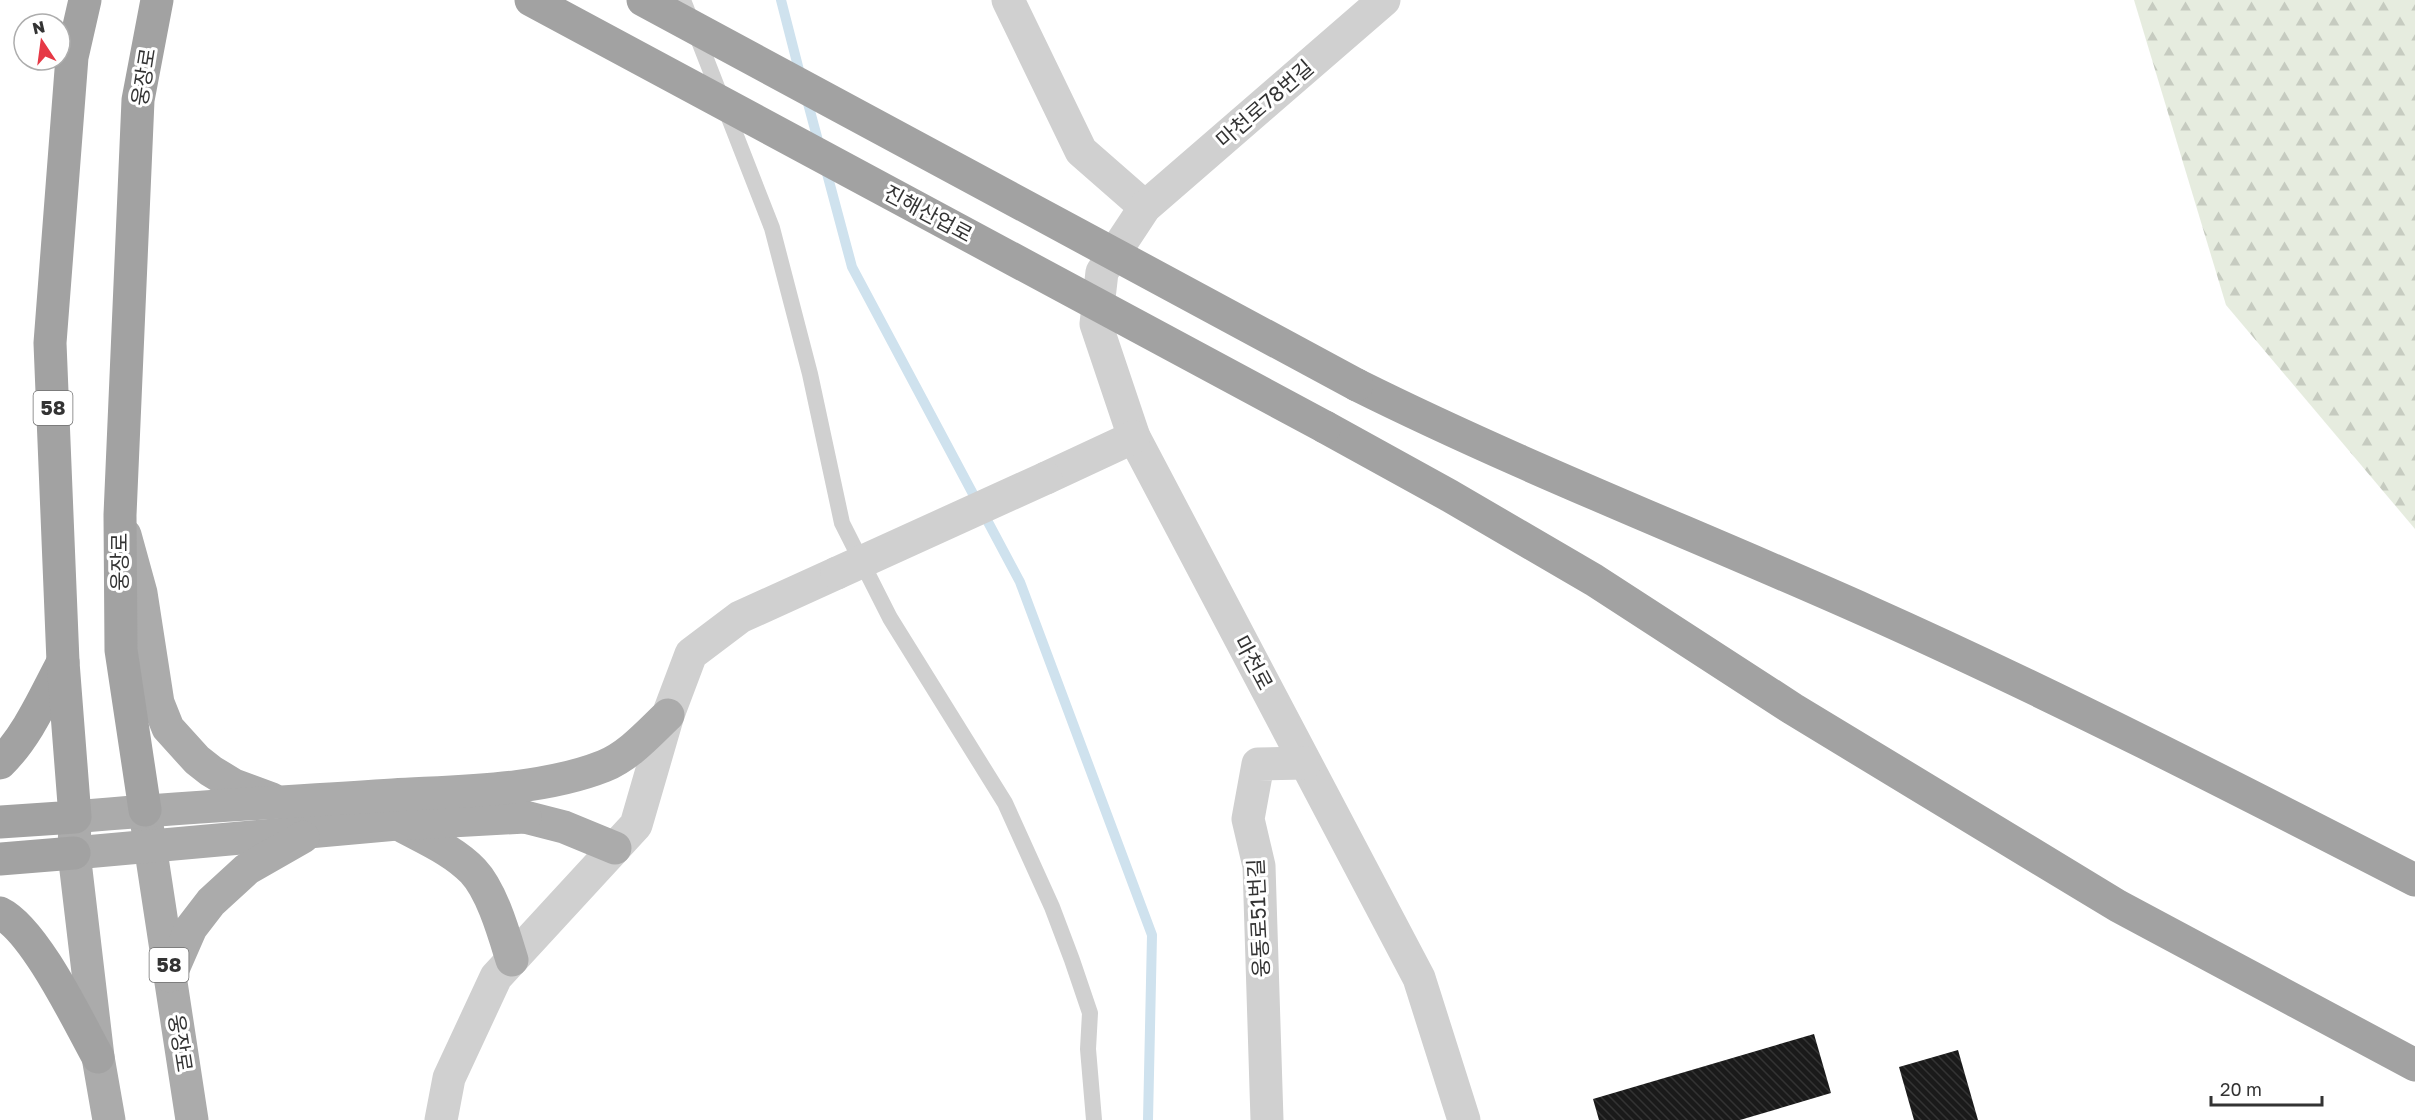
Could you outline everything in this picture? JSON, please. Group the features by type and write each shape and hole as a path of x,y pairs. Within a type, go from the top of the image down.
{"highway":[{"name":"58","path":"75,817 63,662 50,342 72,57 85,0"},
{"name":"웅장로","path":"145,810 121,650 120,516 138,100 157,0"},
{"name":"진해산업로","path":"531,0 1450,496 1594,580 1793,708 2118,906 2415,1065"},
{"path":"644,0 1357,385 1442,428 1864,609 2027,683 2415,880"},
{"path":"0,763 9,754 33,717 63,662"},
{"path":"0,822 75,817"},
{"path":"0,860 74,853"},
{"path":"0,913 27,937 52,974 98,1057"}],"main road":[{"path":"120,516 141,593 158,704 168,728 197,760 211,771 234,784 279,802"},
{"path":"75,817 544,782 606,765 639,743 668,714"},
{"path":"433,792 504,808 525,817 564,826 615,848"},
{"name":"웅장로","path":"145,810 192,1120"},
{"name":"58","path":"75,817 74,853 98,1057 109,1120"},
{"path":"74,853 397,824 525,817"},
{"path":"397,824 441,846 473,871 498,918 512,960"},
{"path":"170,976 191,928 212,902 247,869 311,832"}],"street":[{"path":"1008,0 1080,150 1145,207"},
{"name":"마천로78번길","path":"1145,207 1384,0"},
{"name":"마천로","path":"1145,207 1102,273 1096,324 1134,437 1419,978 1464,1120"},
{"path":"441,1120 449,1078 496,977 636,825 668,714 691,654 740,617 1134,437"},
{"name":"웅동로51번길","path":"1267,1120 1259,866 1248,819 1258,764 1305,763"}],"lane":[{"path":"683,0 772,228 810,374 842,523 890,618 1005,802 1052,907 1068,949 1090,1014 1088,1049 1094,1120"}],"green space":[{"path":"2134,0 2415,0 2415,529 2226,305"}],"building":[{"path":"1814,1034 1831,1093 1740,1120 1599,1120 1593,1099"},
{"path":"1958,1050 1978,1120 1914,1120 1899,1067"}],"waterway":[{"path":"781,0 801,78"},
{"path":"806,96 820,148"},
{"path":"825,166 852,267 1020,582 1152,935 1148,1120"}]}
